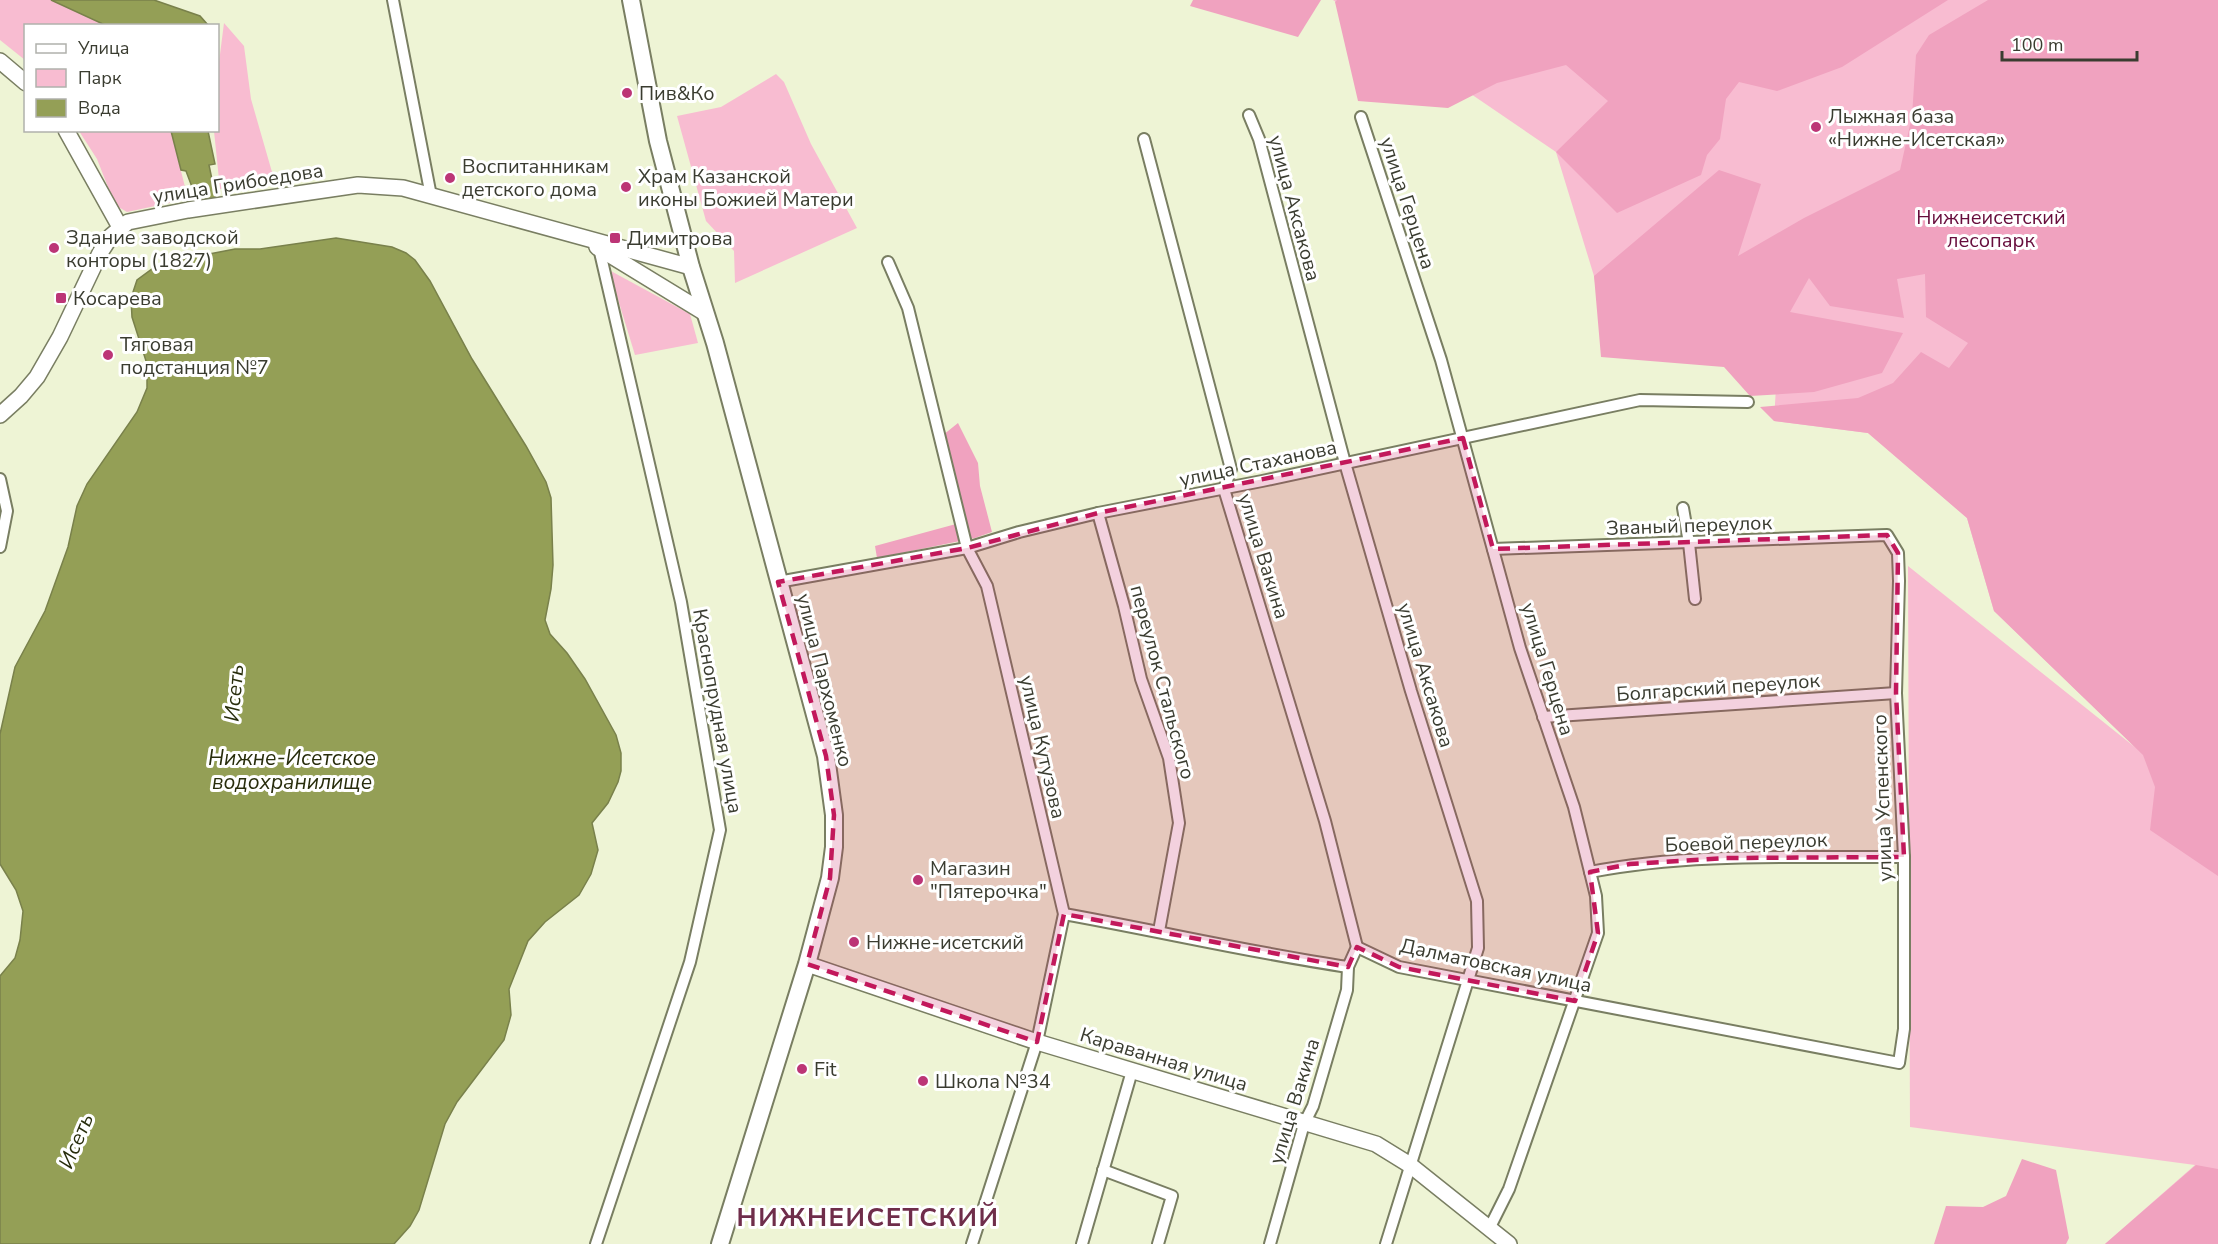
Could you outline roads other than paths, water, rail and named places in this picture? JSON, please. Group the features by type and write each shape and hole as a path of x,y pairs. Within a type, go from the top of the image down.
{"main road":[{"name":"улица Пархоменко","path":"631,0 658,141 826,756 834,815 834,847 830,878 807,964 720,1244"},
{"path":"0,61 24,81"},
{"path":"0,415 37,377 60,337 100,253 120,227 67,132"},
{"name":"улица Грибоедова","path":"120,227 128,222 188,210 358,185 403,188 691,267"},
{"name":"улица Грибоедова","path":"582,237 705,313"},
{"name":"Караванная улица","path":"807,964 1037,1042 1376,1144 1410,1165 1509,1244"}],"street":[{"path":"393,0 431,196"},
{"name":"улица Аксакова","path":"1249,115 1259,139 1345,463 1411,691 1477,901 1478,948 1386,1244"},
{"name":"улица Герцена","path":"1361,117 1441,360 1520,648 1574,807 1596,896 1598,933 1509,1189 1490,1227"},
{"name":"улица Вакина","path":"1144,139 1231,469 1224,489 1325,820 1357,947"},
{"name":"Краснопрудная улица","path":"596,1244 684,983 720,830 681,602 599,248"},
{"name":"улица Кутузова","path":"888,262 908,308 967,548 987,586 1064,914 1037,1042 972,1244"},
{"name":"улица Стаханова","path":"778,582 967,548 1019,532 1098,513 1224,489 1640,400 1748,402"},
{"path":"0,479 7,511 0,547"},
{"path":"1683,508 1695,599"},
{"name":"переулок Стальского","path":"1098,513 1124,606 1141,679 1169,758 1179,823 1158,931"},
{"name":"Званый переулок","path":"1493,549 1887,535"},
{"name":"улица Успенского","path":"1887,535 1898,553 1896,693 1904,857 1904,1029 1899,1063"},
{"name":"Болгарский переулок","path":"1543,717 1896,693"},
{"name":"Боевой переулок","path":"1590,872 1630,864 1726,858 1904,857"},
{"path":"1064,914 1280,957 1348,967 1357,947"},
{"name":"Далматовская улица","path":"1357,947 1399,967 1899,1063"},
{"name":"улица Вакина","path":"1270,1244 1304,1124 1312,1106 1347,990 1348,967"},
{"path":"1082,1244 1132,1071"},
{"path":"1103,1170 1172,1196 1158,1244"}],"water":[{"path":"51,0 154,0 200,16 207,24 103,24"},
{"path":"171,132 208,132 215,164 209,165 216,199 198,203 186,171 181,170"},
{"name":"Нижне-Исетское водохранилище","path":"336,238 392,247 415,260 430,281 472,359 546,482 551,498 553,565 545,620 550,634 585,679 616,735 621,753 621,771 618,782 608,803 592,823 598,850 591,874 579,895 545,922 528,941 509,989 511,1015 504,1040 457,1102 445,1124 419,1210 410,1226 394,1244 0,1244 0,976 15,958 20,940 23,911 16,890 0,864 0,734 15,667 45,611 68,547 77,506 87,484 137,412 147,388 147,364 132,317 131,298 137,280 152,269 168,263 204,255 235,249 260,249"}],"place":[{"name":"Пив&Ко","path":"627,93"},
{"name":"Лыжная база «Нижне-Исетская»","path":"1816,127"},
{"name":"Воспитанникам детского дома","path":"450,178"},
{"name":"Храм Казанской иконы Божией Матери","path":"626,187"},
{"name":"Димитрова","path":"615,238"},
{"name":"Здание заводской конторы (1827)","path":"54,248"},
{"name":"Косарева","path":"61,298"},
{"name":"Тяговая подстанция №7","path":"108,355"},
{"name":"Магазин \"Пятерочка\"","path":"918,880"},
{"name":"Нижне-исетский","path":"854,942"},
{"name":"Fit","path":"802,1069"},
{"name":"Школа №34","path":"923,1081"}],"district":[{"name":"НИЖНЕИСЕТСКИЙ","path":"868,1217"}],"park label":[{"name":"Нижнеисетский лесопарк","path":"1991,228"}],"water label":[{"name":"Исеть","path":"234,693"},
{"name":"Исеть","path":"76,1141"}]}
